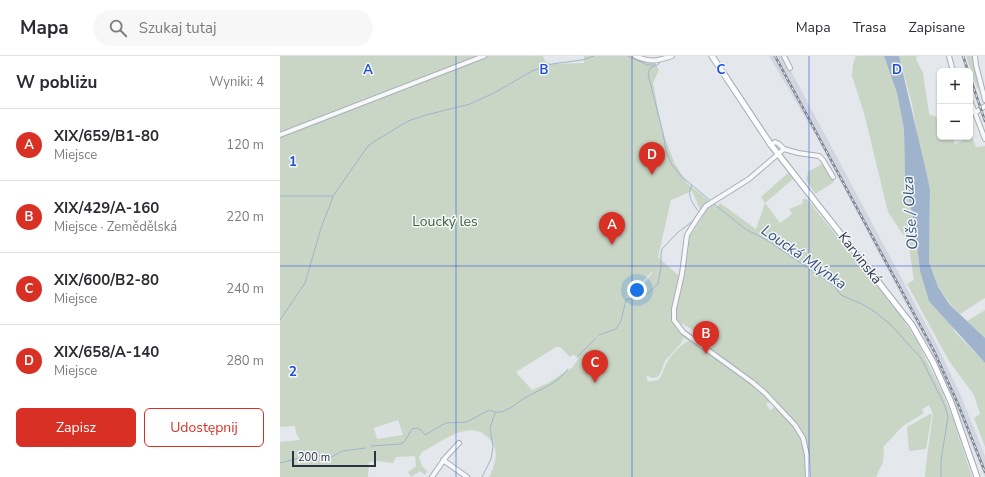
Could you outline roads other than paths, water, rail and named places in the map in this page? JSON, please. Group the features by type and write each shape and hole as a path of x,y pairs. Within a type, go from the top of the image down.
{"main road":[{"name":"Karvinská","path":"712,56 752,119 771,145 894,300 915,329 933,362 951,402 976,477"}],"street":[{"path":"280,135 482,56"},
{"path":"635,56 649,61 660,60 672,56"},
{"path":"784,56 790,68"},
{"path":"949,56 952,68"},
{"path":"975,56 985,100"},
{"path":"972,104 985,139"},
{"path":"976,112 985,106"},
{"path":"771,145 775,142 784,149 819,156 833,177"},
{"path":"784,149 748,179 706,206 687,234 682,274 674,309 674,320 683,332 757,386 795,425 803,438 808,477"},
{"path":"432,477 443,460 459,444"},
{"path":"443,460 467,477"}],"water":[{"path":"884,56 899,56 930,189 929,262 938,287 950,305 985,338 985,363 929,301 920,271 915,228 905,179 904,129 897,93"}],"waterway":[{"path":"280,196 333,196 368,146 408,121 470,104 496,92 532,71 552,64 582,60 594,56"},
{"path":"628,56 647,65 655,65"},
{"name":"Loucká Mlýnka","path":"660,61 659,64 650,68 648,74 666,151 672,165 681,176 711,201"},
{"path":"599,335 616,329 621,321 626,300 647,294 658,284 662,249 677,233 693,221 699,212 690,196 690,189 692,185"},
{"path":"280,320 305,283 321,228 333,197"},
{"name":"Loucká Mlýnka","path":"713,203 745,229 767,240 833,285 841,295 864,305 875,312 890,324 921,358 945,406 948,417 941,460 941,477"},
{"path":"577,357 596,338"},
{"path":"371,446 401,444 405,441 412,429 417,428 425,435 446,423 467,422 489,410 496,412 504,411 559,379 568,369"},
{"path":"482,477 491,459 493,447 490,428 495,413"},
{"path":"280,463 311,455 318,455 328,459 342,451 366,448"}],"railway":[{"path":"775,56 934,351 958,404 985,472"},
{"path":"963,56 967,68"},
{"path":"973,86 985,121"}],"place":[{"name":"XIX/658/A-140","path":"652,175"},
{"name":"XIX/659/B1-80","path":"612,245"},
{"name":"XIX/429/A-160","path":"706,354"},
{"name":"XIX/600/B2-80","path":"595,383"}],"water label":[{"name":"Olše / Olza","path":"910,213"}],"park label":[{"name":"Loucký les","path":"445,221"}]}
